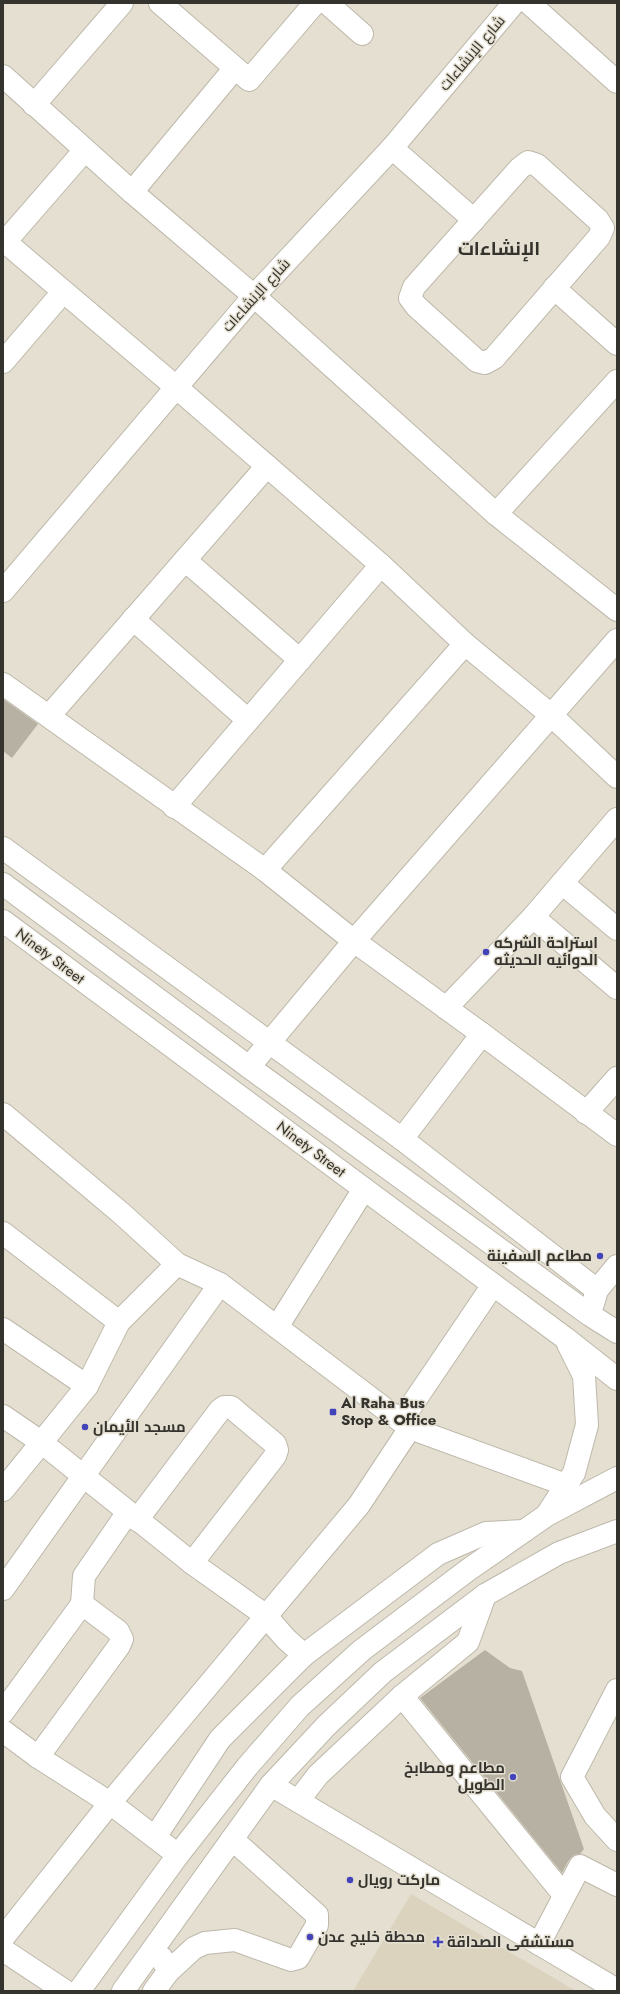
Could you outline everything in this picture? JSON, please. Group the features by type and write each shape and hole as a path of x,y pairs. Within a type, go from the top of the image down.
{"main road":[{"path":"34,105 122,3"},
{"path":"160,3 249,80 329,5 362,34"},
{"name":"شارع الإنشاءات","path":"3,591 254,296 392,148 514,3"},
{"path":"529,3 614,74"},
{"path":"132,192 235,68"},
{"path":"3,76 132,192 254,296 496,514 617,610"},
{"path":"392,148 474,220"},
{"path":"85,150 4,241 176,387 381,565 465,644 551,715 617,777"},
{"path":"528,162 537,165 598,220 603,228 599,237 554,288 494,358 485,363 477,360 416,306 410,298 414,287 520,168 528,162"},
{"path":"554,288 617,344"},
{"path":"3,362 63,292"},
{"path":"496,514 617,381"},
{"path":"48,716 267,466"},
{"path":"185,560 300,660"},
{"path":"174,807 381,565"},
{"path":"133,619 248,720"},
{"path":"249,1067 269,1041 354,941 617,640"},
{"path":"265,870 465,644"},
{"path":"3,684 174,807 265,870 354,941 617,1135"},
{"path":"446,1008 533,917 617,819"},
{"path":"3,848 402,1139 597,1290"},
{"path":"562,883 617,929"},
{"name":"Ninety Street","path":"3,884 249,1067 590,1315 617,1332"},
{"path":"533,917 617,988"},
{"name":"Ninety Street","path":"3,922 565,1338 617,1379"},
{"path":"402,1139 482,1034"},
{"path":"586,1113 617,1078"},
{"path":"3,1114 121,1213 177,1264 220,1284 405,1424 566,1485"},
{"path":"276,1326 364,1189"},
{"path":"3,1233 119,1322"},
{"path":"3,1490 87,1386 119,1322 177,1264"},
{"path":"590,1315 597,1290 617,1266"},
{"path":"3,1589 220,1284"},
{"path":"3,1938 110,1803 265,1615 359,1505 405,1424 493,1285"},
{"path":"3,1329 87,1386"},
{"path":"547,1515 574,1473 587,1425 584,1376 565,1338"},
{"path":"3,1712 82,1604 84,1576 220,1410 224,1407 231,1407 275,1444 277,1450 275,1456 192,1563"},
{"path":"3,1416 41,1442 192,1563 265,1615 286,1639 304,1655"},
{"path":"79,1991 178,1855 247,1767 300,1706 362,1650 524,1531 547,1515 617,1478"},
{"path":"154,1836 220,1739 304,1655 438,1554 486,1533 524,1531"},
{"path":"123,1991 271,1785 326,1726 383,1672 485,1595 560,1553 617,1531"},
{"path":"298,1801 318,1775 402,1696 468,1642 485,1595"},
{"path":"38,1757 119,1646 122,1639 118,1631 82,1604"},
{"path":"617,1690 572,1777 595,1816 617,1840"},
{"path":"402,1696 564,1895"},
{"path":"3,1731 38,1757 110,1803 178,1855"},
{"path":"271,1785 617,1990"},
{"path":"154,1991 168,1972 194,1948 205,1943 235,1940 291,1960 298,1958 317,1925 317,1915 232,1839"},
{"path":"539,1944 580,1866 617,1885"},
{"path":"156,1946 168,1972"},
{"path":"3,1950 65,1991"}],"shaded area":[{"name":"مستشفى الصداقة","path":"411,1894 576,1991 353,1991"}],"building":[{"path":"3,699 38,724 12,758 3,751"},
{"name":"مطاعم ومطابخ الطويل","path":"485,1650 510,1668 522,1671 584,1849 580,1854 574,1855 569,1860 562,1873 420,1698"}],"place":[{"name":"استراحة الشركه الدوائيه الحديثه","path":"486,952"},
{"name":"مطاعم السفينة","path":"600,1256"},
{"name":"Al Raha Bus Stop & Office","path":"333,1412"},
{"name":"مسجد الأيمان","path":"85,1427"},
{"name":"مطاعم ومطابخ الطويل","path":"513,1777"},
{"name":"ماركت رويال","path":"350,1880"},
{"name":"محطة خليج عدن","path":"310,1937"},
{"name":"مستشفى الصداقة","path":"438,1942"}],"district":[{"name":"الإنشاءات","path":"499,248"}]}
